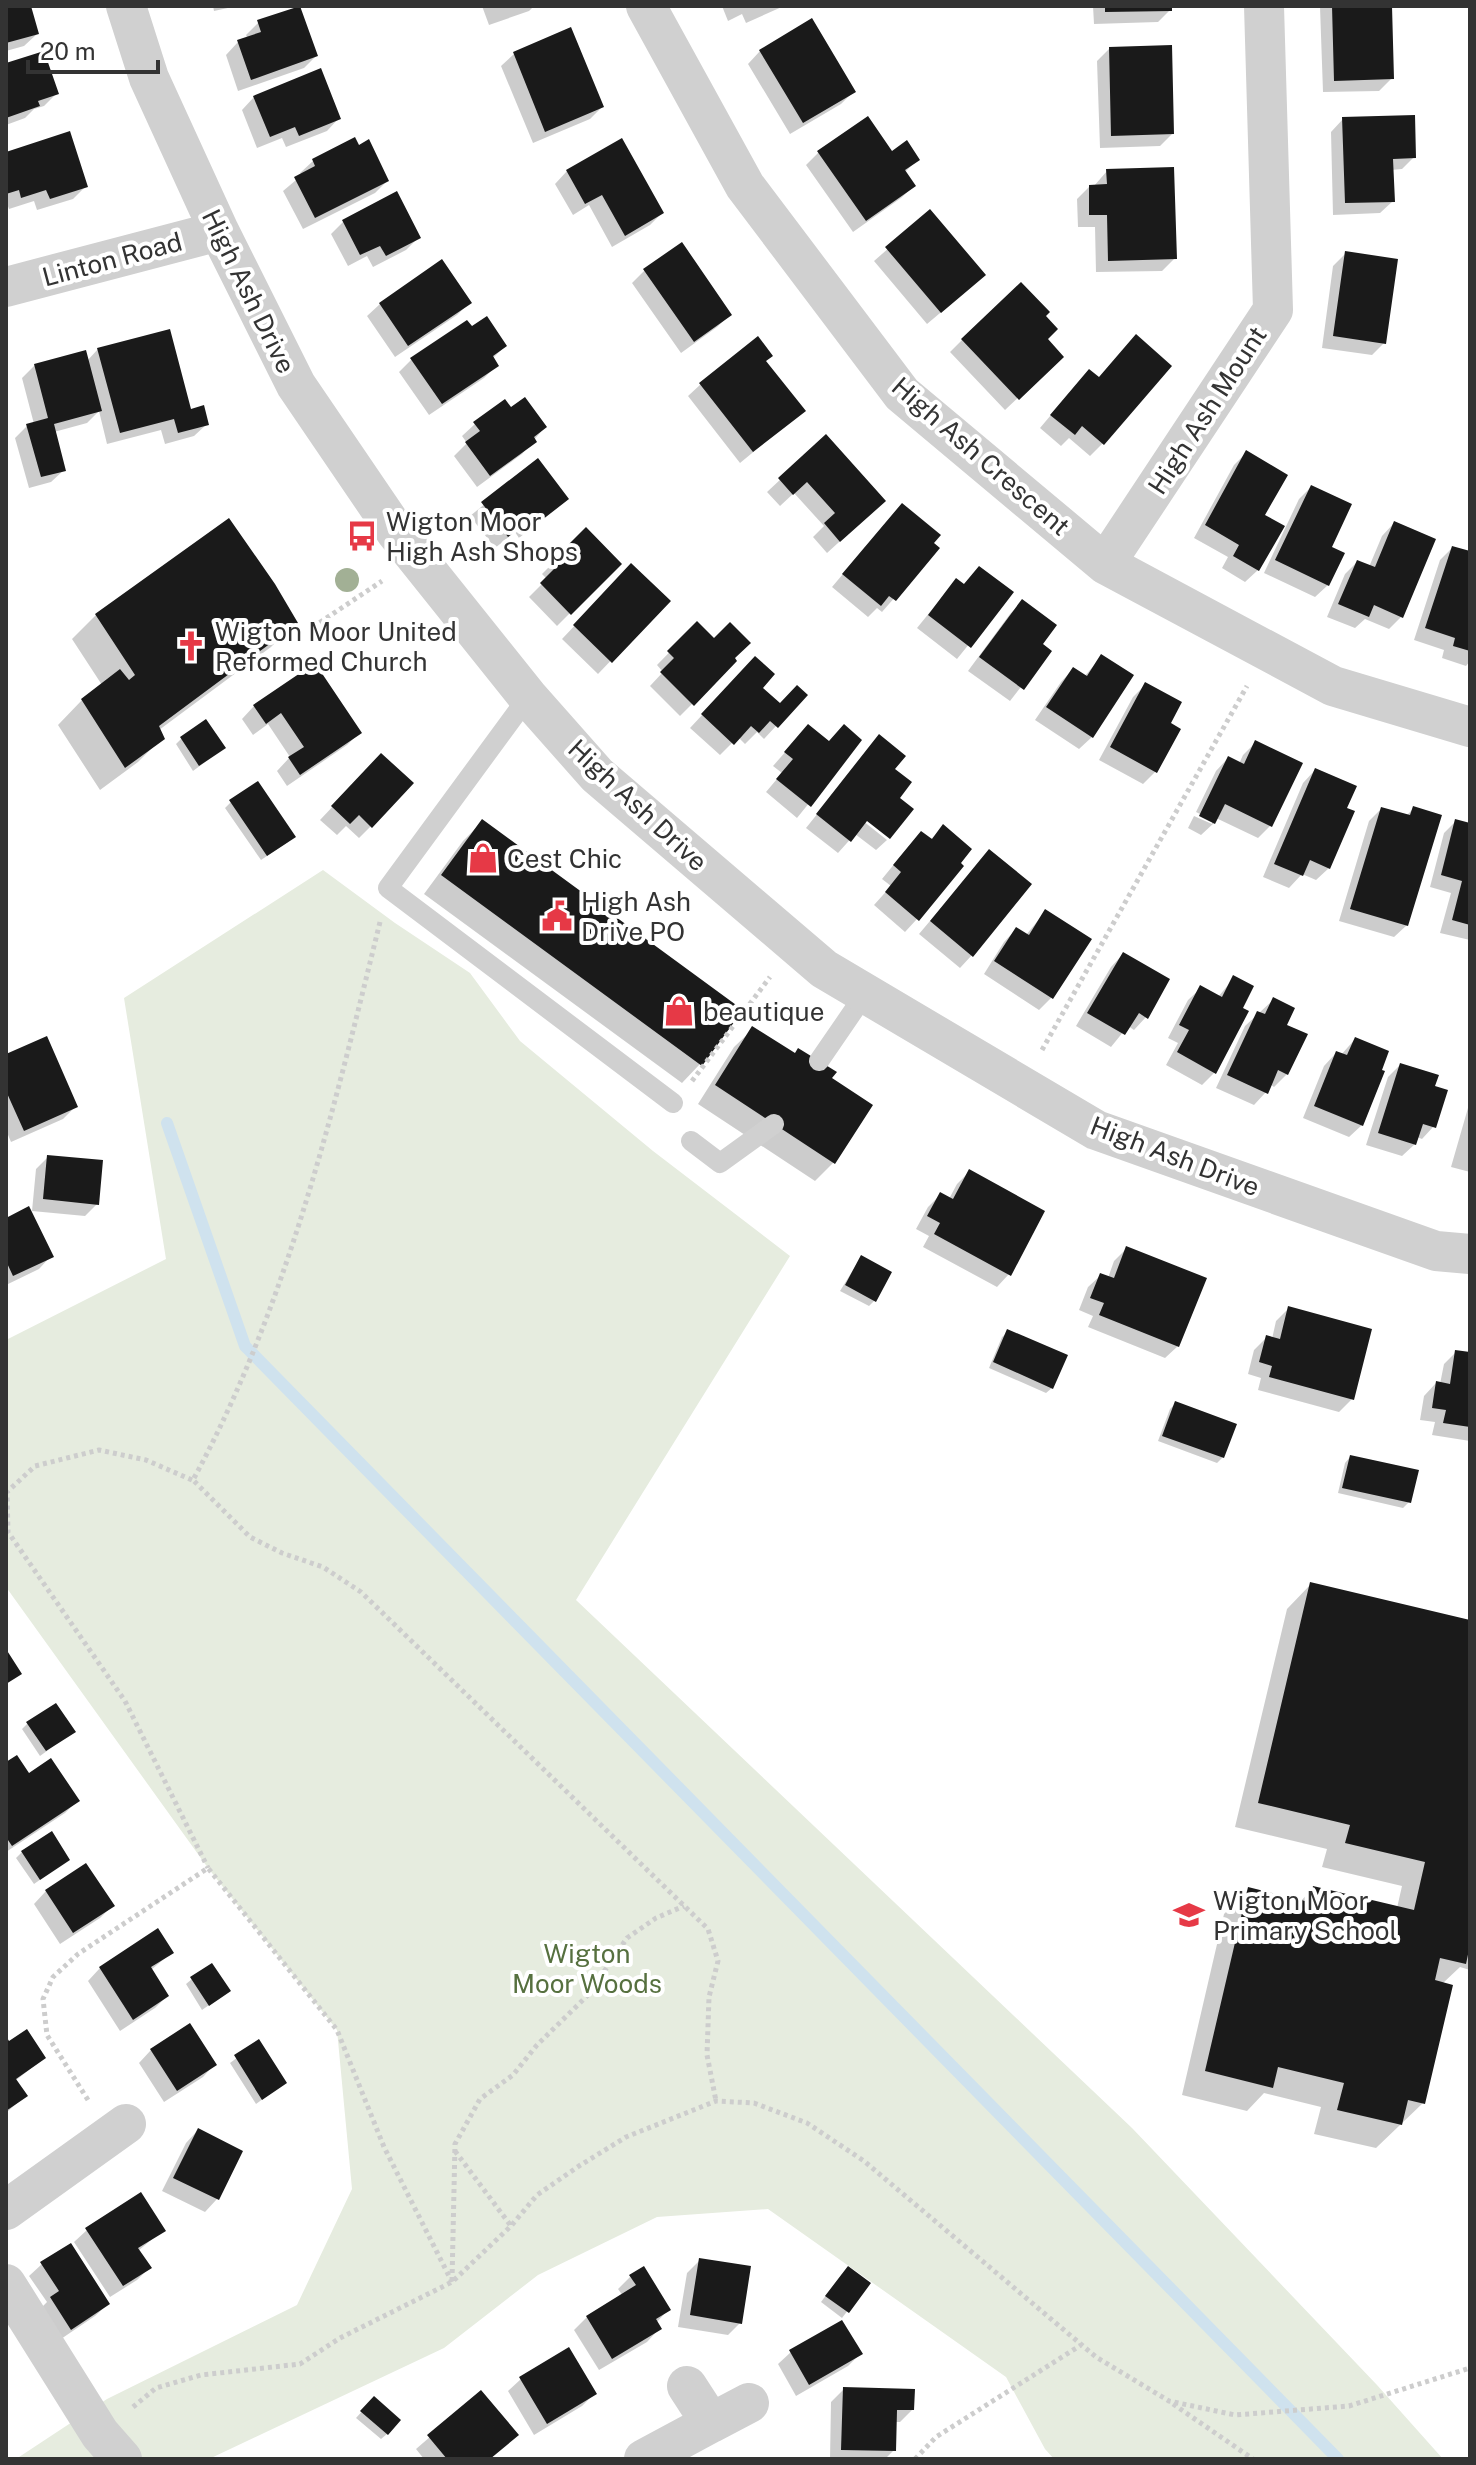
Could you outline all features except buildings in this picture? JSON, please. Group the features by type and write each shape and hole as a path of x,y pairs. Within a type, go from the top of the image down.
{"street":[{"name":"High Ash Drive","path":"126,6 149,78 219,231 296,385 396,532 528,697 597,775 824,969 1096,1130 1436,1251 1470,1254"},
{"name":"High Ash Crescent","path":"646,6 745,186 902,394 1105,564 1333,686 1470,727"},
{"name":"High Ash Mount","path":"1105,564 1273,310 1264,6"},
{"name":"Linton Road","path":"6,287 219,231"},
{"path":"6,2210 118,2130"},
{"path":"6,2284 111,2446"},
{"path":"687,2386 711,2423"},
{"path":"644,2459 749,2403"}],"lane":[{"path":"528,697 388,888 673,1103"},
{"path":"819,1061 865,994"},
{"path":"691,1141 720,1163 774,1124"}],"path":[{"path":"313,627 416,557"},
{"path":"1022,1086 1267,651"},
{"path":"193,1480 214,1441 261,1332 329,1127 388,888"},
{"path":"673,1103 701,1071 794,945"},
{"path":"452,2282 384,2147 337,2030 208,1868 125,1701 8,1532 7,1492 35,1466 99,1450 146,1460 193,1480 250,1537 282,1553 323,1567 361,1592 708,1929 718,1961 709,1997 707,2055 716,2101"},
{"path":"118,2130 47,2035 43,1999 53,1977 78,1954 208,1868"},
{"path":"452,2282 455,2144 480,2099 513,2075 537,2045 588,1995 627,1938 656,1918 684,1906"},
{"path":"111,2446 156,2388 201,2375 300,2364 340,2338 452,2282 511,2226 537,2195 626,2137 716,2101 754,2103 807,2123 841,2145 864,2161 1096,2357 1169,2401 1253,2459"},
{"path":"455,2150 511,2226"},
{"path":"915,2459 936,2437 1081,2345"},
{"path":"1169,2401 1235,2415 1349,2406 1470,2368"}],"green space":[{"name":"Wigton Moor Woods","path":"323,870 470,973 520,1041 653,1151 790,1256 576,1600 1132,2128 1377,2385 1443,2459 1054,2459 1045,2449 1006,2377 768,2209 657,2217 538,2275 444,2348 209,2459 16,2459 107,2399 297,2305 352,2189 337,2030 208,1868 6,1587 6,1340 166,1259 124,998"}],"waterway":[{"path":"167,1123 245,1346 1338,2459"}],"place":[{"name":"Wigton Moor High Ash Shops","path":"362,536"},
{"name":"Wigton Moor United Reformed Church","path":"191,646"},
{"name":"Cest Chic","path":"483,858"},
{"name":"High Ash Drive PO","path":"557,916"},
{"name":"beautique","path":"679,1011"},
{"name":"Wigton Moor Primary School","path":"1189,1915"}]}
